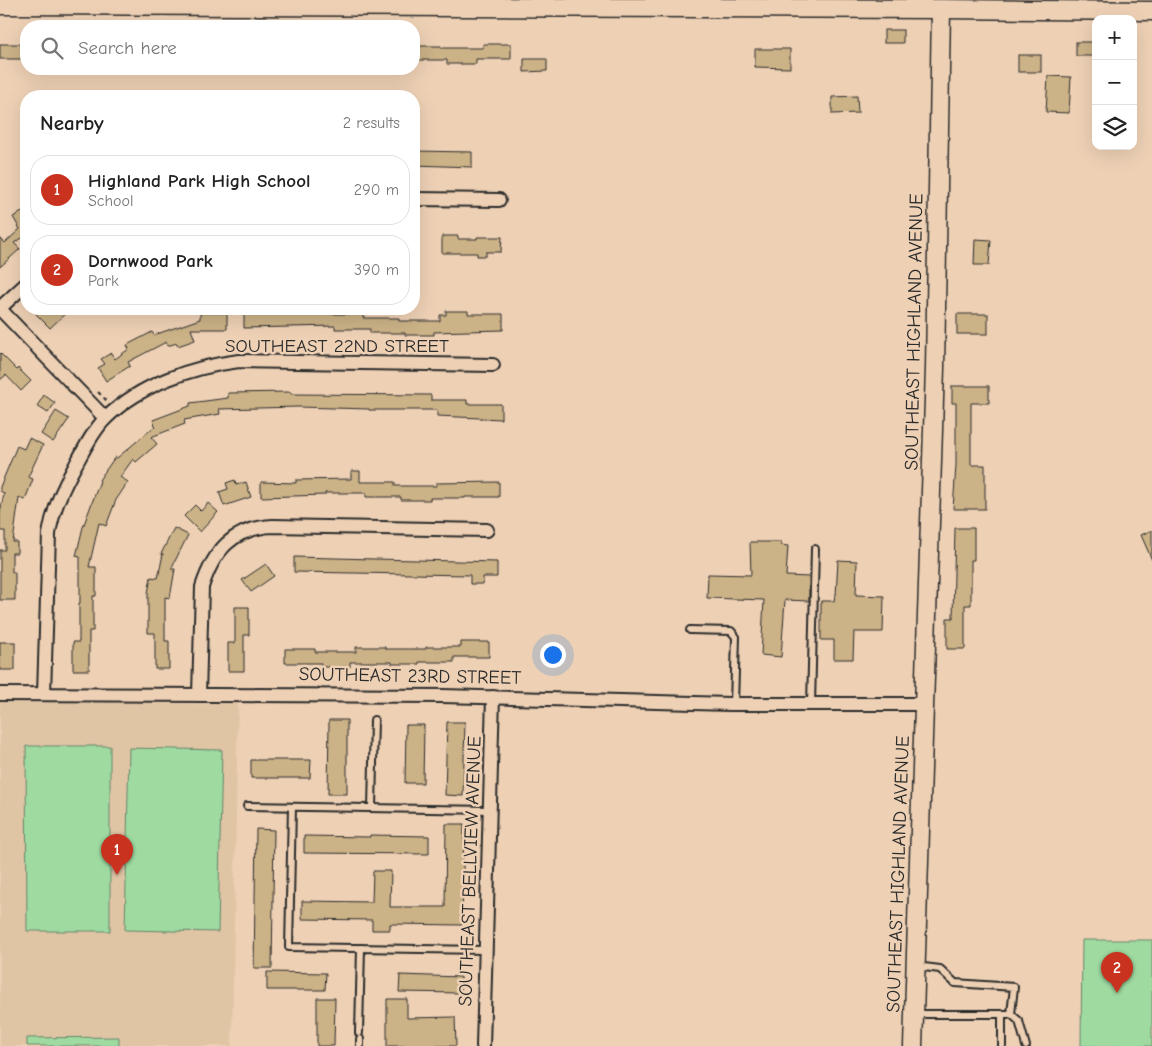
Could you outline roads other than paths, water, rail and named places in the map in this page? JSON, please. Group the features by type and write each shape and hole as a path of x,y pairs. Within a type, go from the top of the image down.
{"street":[{"path":"0,5 604,4 1152,11"},
{"name":"SOUTHEAST HIGHLAND AVENUE","path":"913,1046 935,368 941,9"},
{"path":"420,199 499,200"},
{"path":"20,290 0,308 105,418"},
{"name":"SOUTHEAST 22ND STREET","path":"44,694 51,521 64,485 83,451 105,418 124,403 144,390 199,368 248,360 492,364"},
{"path":"198,695 200,594 207,571 214,557 232,537 263,526 486,530"},
{"name":"SOUTHEAST 23RD STREET","path":"0,694 492,696 734,704 923,704"},
{"name":"SOUTHEAST BELLVIEW AVENUE","path":"483,1046 492,696"}],"lane":[{"path":"811,704 815,549"},
{"path":"690,630 731,631 736,637 734,704"},
{"path":"372,808 374,720"},
{"path":"248,806 490,810"},
{"path":"292,807 289,947 486,950"},
{"path":"360,1039 361,948"},
{"path":"915,966 940,970 956,983 1014,987 1011,1014"},
{"path":"914,1014 1011,1014 1019,1021 1026,1046"},
{"path":"1002,1014 1002,1046"}],"place":[{"name":"Highland Park High School","path":"117,875"},
{"name":"Dornwood Park","path":"1117,993"}]}
